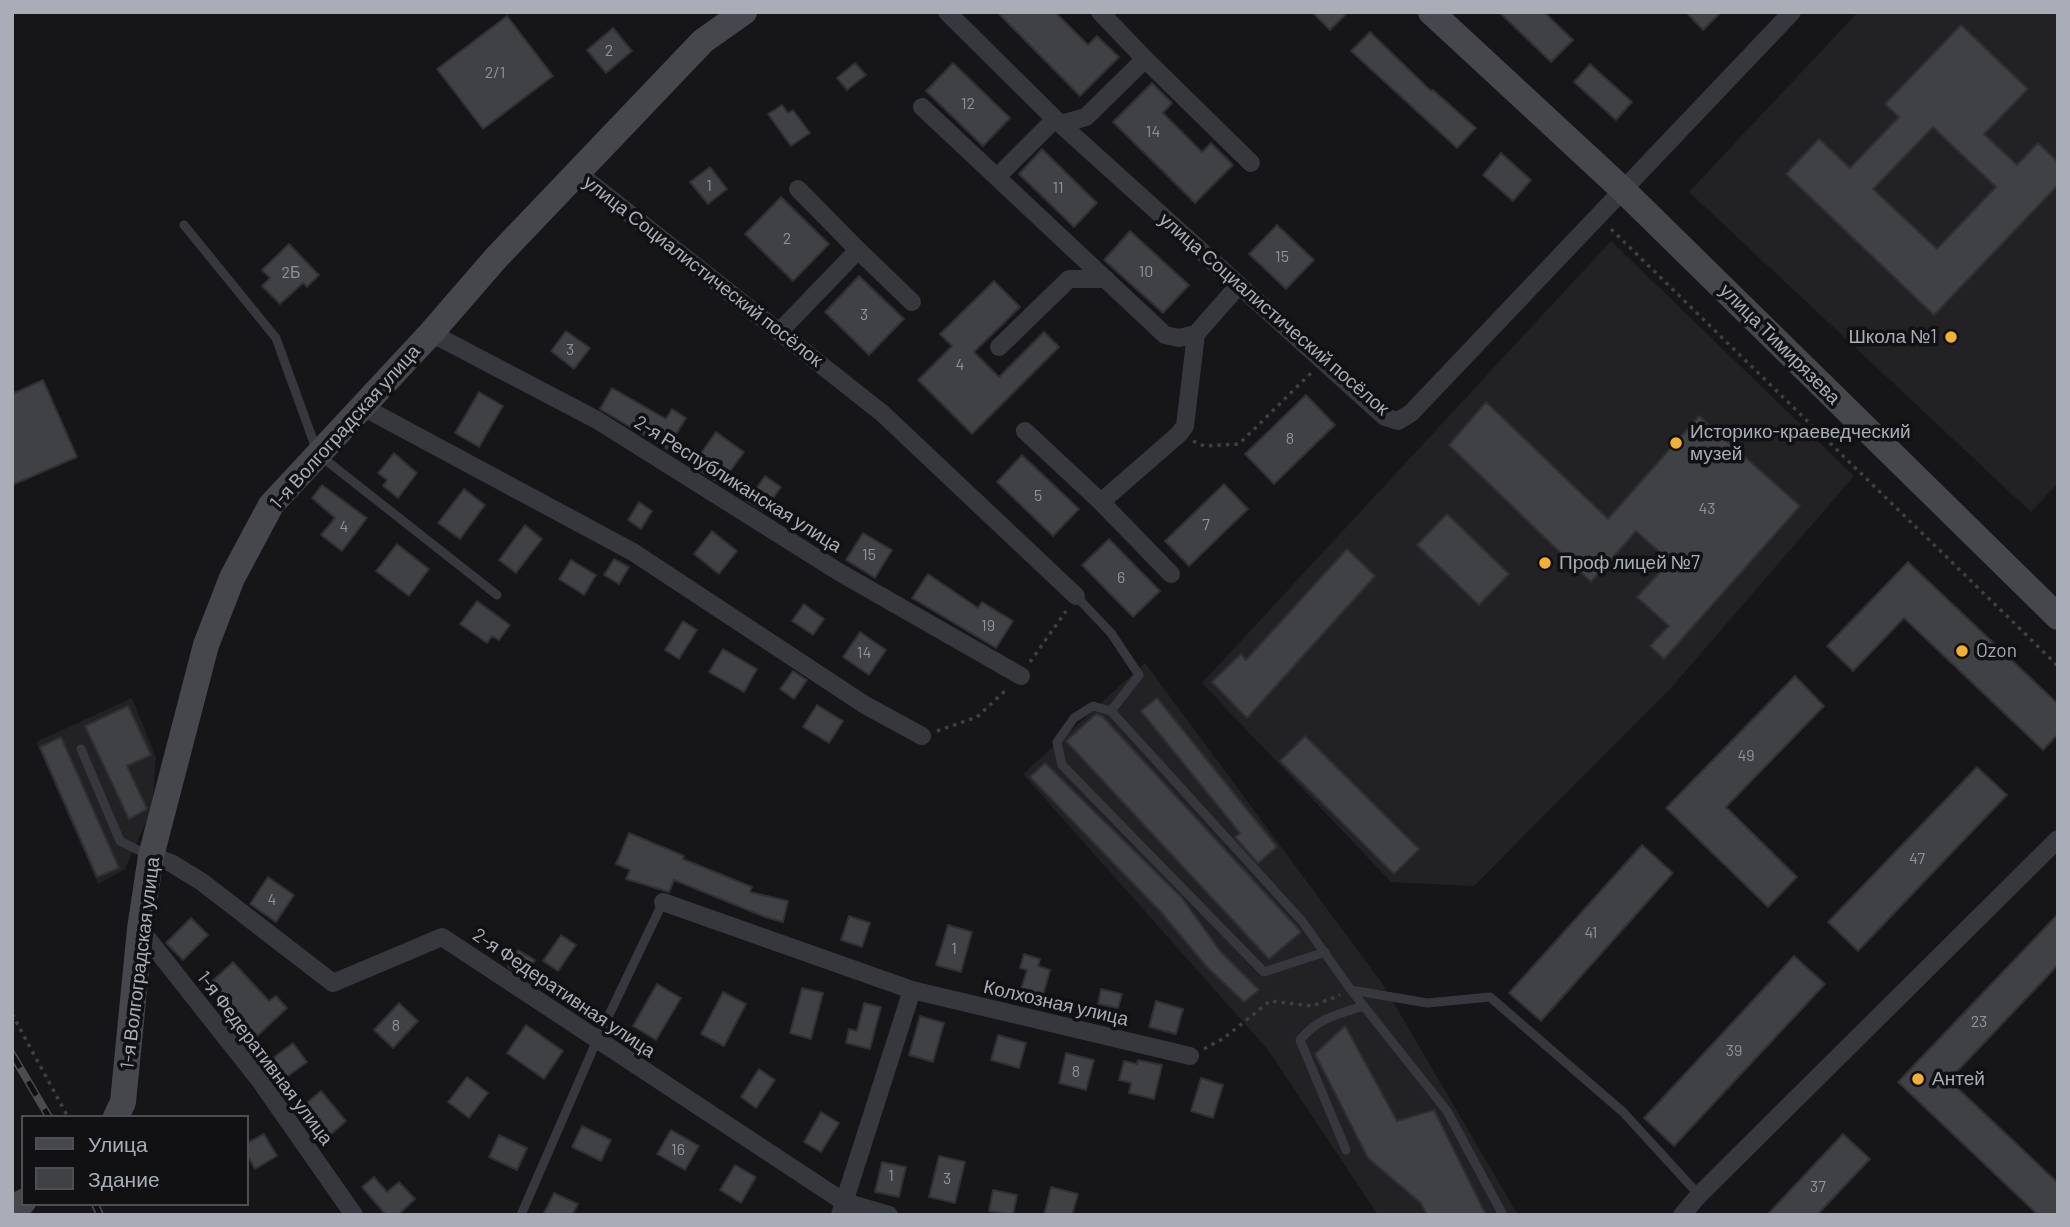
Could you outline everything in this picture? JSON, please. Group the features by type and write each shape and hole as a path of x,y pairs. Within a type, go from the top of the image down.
{"street":[{"name":"1-я Волгоградская улица","path":"117,1115 123,1102 139,929 151,856 205,645 232,578 271,505 431,333 496,258 704,41 744,12"},
{"path":"1100,12 1251,163"},
{"path":"1431,12 1622,188"},
{"name":"улица Социалистический посёлок","path":"948,13 1058,122 1385,417 1398,421 1411,413 1792,12"},
{"path":"997,177 1058,122 1086,117 1145,59"},
{"path":"922,107 1165,335 1179,338 1196,334"},
{"name":"улица Социалистический посёлок","path":"578,173 882,413 1076,596"},
{"name":"улица Тимирязева","path":"1622,188 2058,617"},
{"path":"798,189 912,302"},
{"path":"779,332 858,250"},
{"path":"999,347 1069,279 1106,279"},
{"path":"1101,502 1185,426 1196,334 1239,285"},
{"name":"2-я Республиканская улица","path":"431,333 597,419 839,572 1021,676"},
{"path":"363,407 633,552 865,705 922,736"},
{"path":"1025,431 1101,502 1171,574"},
{"path":"1682,1215 1699,1195 2058,839"},
{"name":"2-я Федеративная улица","path":"151,856 171,863 202,882 333,983 442,937 842,1208 889,1215"},
{"path":"663,902 912,990 842,1208"},
{"name":"1-я Федеративная улица","path":"139,929 261,1082 354,1215"},
{"name":"Колхозная улица","path":"912,990 1190,1056"}],"lane":[{"path":"184,225 275,338 318,454 497,595"},
{"path":"1076,596 1111,633 1139,675 1111,711"},
{"path":"1325,952 1264,972 1062,765 1057,742 1074,718 1093,706 1111,711 1302,921 1325,952 1351,990 1447,1111 1503,1215"},
{"path":"81,748 120,841 151,856"},
{"path":"521,1215 597,1040 663,902"},
{"path":"1351,990 1427,1003 1490,998 1623,1112 1699,1195"},
{"path":"1346,1150 1300,1040 1311,1027 1335,1014 1364,1006"}],"path":[{"path":"1597,215 2058,666"},
{"path":"1179,434 1203,446 1239,444 1323,360"},
{"path":"1190,1056 1224,1038 1270,1002 1312,1006 1351,990"},
{"path":"12,1014 67,1115"}],"shaded area":[{"name":"Школа №1","path":"1858,12 2058,12 2058,483 2031,512 1689,192"},
{"name":"Проф лицей №7","path":"1611,241 1854,476 1671,688 1474,886 1391,882 1202,683"},
{"path":"1145,663 1382,983 1518,1215 1378,1215 1269,1051 1023,774"},
{"path":"132,698 156,757 152,809 125,869 98,884 36,742"}],"building":[{"path":"997,12 1055,12 1088,45 1097,36 1119,57 1080,96"},
{"path":"1312,12 1348,12 1330,30"},
{"path":"1499,12 1544,12 1573,40 1551,62"},
{"path":"1686,12 1721,12 1703,30"},
{"path":"507,16 553,76 483,129 437,69"},
{"path":"1961,25 2028,89 1984,134 2017,165 2038,143 2058,162 2058,185 1934,315 1786,174 1819,139 1850,168 1899,117 1885,104","holes":["1933,127 1996,187 1937,249 1873,189"]},
{"path":"613,28 632,51 606,73 587,50"},
{"path":"1370,32 1431,91 1476,128 1457,148 1351,51"},
{"path":"855,63 866,75 847,90 837,78"},
{"path":"953,63 1010,118 983,146 926,91"},
{"path":"1590,64 1632,102 1616,120 1574,82"},
{"path":"1152,83 1172,103 1163,113 1202,152 1211,143 1233,165 1195,203 1113,122"},
{"path":"782,105 788,113 793,110 810,133 791,146 768,114"},
{"path":"1042,149 1097,203 1074,227 1019,174"},
{"path":"1501,153 1531,180 1513,201 1483,175"},
{"path":"710,167 727,189 708,204 690,182"},
{"path":"781,197 829,244 793,281 745,234"},
{"path":"1277,225 1314,260 1286,289 1249,254"},
{"path":"1130,231 1189,285 1163,313 1104,260"},
{"path":"289,244 319,275 307,287 303,283 280,304 262,286 270,278 262,270"},
{"path":"859,276 904,319 869,355 825,312"},
{"path":"994,281 1020,307 974,352 999,377 1044,332 1059,347 972,434 918,380 952,346 940,334"},
{"path":"566,331 590,348 574,369 551,351"},
{"path":"43,380 77,457 12,485 12,394"},
{"path":"612,388 666,419 672,409 686,418 667,449 600,409"},
{"path":"479,392 503,406 479,447 455,433"},
{"path":"1306,395 1335,425 1274,484 1245,454"},
{"path":"1486,402 1608,519 1699,416 1800,506 1664,659 1650,646 1669,626 1637,597 1670,561 1636,531 1591,582 1449,445"},
{"path":"716,432 744,452 721,484 692,466"},
{"path":"394,453 417,473 398,498 383,486 387,480 378,473"},
{"path":"1022,455 1079,509 1053,536 997,482"},
{"path":"765,476 781,487 764,511 747,501"},
{"path":"1224,484 1248,509 1189,566 1165,541"},
{"path":"322,485 367,518 342,551 321,535 335,518 312,498"},
{"path":"464,489 485,505 460,539 438,523"},
{"path":"639,502 652,511 641,529 628,520"},
{"path":"1447,514 1509,574 1479,605 1417,545"},
{"path":"525,525 542,539 516,573 499,560"},
{"path":"712,531 737,551 719,574 694,554"},
{"path":"863,533 892,550 875,578 846,560"},
{"path":"1109,539 1160,591 1133,617 1082,565"},
{"path":"397,544 429,569 409,596 376,571"},
{"path":"1347,549 1375,576 1247,718 1212,682 1241,654 1246,660"},
{"path":"614,559 629,567 619,584 604,575"},
{"path":"571,560 596,575 584,595 559,579"},
{"path":"1908,562 2058,704 2058,734 2043,750 1904,618 1853,671 1827,646"},
{"path":"928,574 978,608 982,602 1013,621 996,648 912,598"},
{"path":"477,601 510,625 499,640 492,636 487,643 460,624"},
{"path":"804,604 824,619 813,635 792,621"},
{"path":"683,621 697,630 679,659 665,650"},
{"path":"860,632 886,650 869,675 843,657"},
{"path":"723,649 757,669 744,692 709,672"},
{"path":"793,671 807,680 794,699 780,689"},
{"path":"1795,676 1824,706 1726,807 1797,877 1768,907 1666,808"},
{"path":"1157,698 1277,847 1258,863 1235,837 1240,833 1141,711"},
{"path":"817,705 843,721 829,743 803,727"},
{"path":"128,706 151,755 127,766 147,809 129,819 85,726"},
{"path":"1096,714 1102,716 1301,932 1269,959 1066,741"},
{"path":"1305,736 1419,849 1394,874 1280,761"},
{"path":"61,737 119,868 97,877 40,747"},
{"path":"1045,763 1182,898 1220,951 1259,990 1244,1002 1207,967 1161,912 1030,777"},
{"path":"1977,767 2007,795 1858,951 1828,922"},
{"path":"629,833 752,887 750,892 788,901 783,922 674,880 669,892 626,879 630,870 616,864"},
{"path":"1642,845 1673,873 1541,1021 1509,993"},
{"path":"268,877 294,895 276,922 250,904"},
{"path":"2058,914 2058,965 1949,1080 2058,1183 2058,1215 2038,1215 1898,1082"},
{"path":"849,916 870,923 862,947 841,940"},
{"path":"191,918 208,935 183,960 166,943"},
{"path":"948,925 972,932 961,972 936,965"},
{"path":"561,935 576,945 558,971 543,961"},
{"path":"518,950 535,960 525,977 508,967"},
{"path":"1024,954 1040,959 1038,966 1050,970 1043,996 1021,989 1027,970 1020,968"},
{"path":"1794,956 1825,984 1674,1146 1644,1118"},
{"path":"233,962 269,1001 276,996 287,1008 256,1037 206,987"},
{"path":"657,984 681,998 656,1040 633,1026"},
{"path":"802,988 823,993 811,1039 790,1033"},
{"path":"1101,989 1122,994 1118,1008 1098,1004"},
{"path":"723,992 746,1004 724,1046 701,1034"},
{"path":"1156,1001 1183,1009 1176,1034 1149,1027"},
{"path":"399,1003 418,1021 393,1048 374,1030"},
{"path":"864,1003 881,1007 870,1049 846,1043 849,1029 857,1031"},
{"path":"920,1016 944,1023 933,1062 909,1055"},
{"path":"526,1025 563,1051 544,1079 507,1053"},
{"path":"1345,1026 1397,1121 1434,1110 1486,1215 1427,1215 1421,1203 1368,1158 1315,1054"},
{"path":"998,1035 1026,1043 1019,1068 991,1060"},
{"path":"293,1043 307,1062 284,1079 270,1060"},
{"path":"1066,1053 1094,1060 1086,1090 1059,1083"},
{"path":"1138,1060 1162,1065 1154,1099 1129,1093 1131,1083 1119,1080 1124,1061 1137,1064"},
{"path":"759,1069 775,1080 756,1108 741,1097"},
{"path":"467,1077 488,1093 469,1118 448,1102"},
{"path":"1201,1078 1223,1085 1213,1118 1191,1111"},
{"path":"321,1091 346,1121 329,1136 304,1105"},
{"path":"821,1112 839,1123 821,1152 804,1142"},
{"path":"582,1126 611,1140 601,1161 572,1147"},
{"path":"671,1130 699,1146 685,1170 657,1154"},
{"path":"264,1134 277,1156 255,1169 248,1157 248,1142"},
{"path":"1843,1134 1870,1159 1817,1215 1767,1215"},
{"path":"499,1135 527,1148 517,1170 489,1157"},
{"path":"939,1156 965,1162 955,1203 929,1197"},
{"path":"882,1162 906,1167 899,1197 875,1192"},
{"path":"735,1165 756,1177 741,1203 720,1190"},
{"path":"374,1177 387,1192 399,1182 415,1199 398,1215 386,1215 362,1187"},
{"path":"1051,1187 1078,1194 1072,1215 1044,1215"},
{"path":"993,1190 1017,1195 1013,1215 989,1211"},
{"path":"554,1193 578,1204 572,1215 543,1215"}],"railway":[{"path":"12,1054 48,1115"},
{"path":"96,1206 100,1215"}],"place":[{"name":"Школа №1","path":"1951,337"},
{"name":"Историко-краеведческий музей","path":"1676,443"},
{"name":"Проф лицей №7","path":"1545,563"},
{"name":"Ozon","path":"1962,651"},
{"name":"Антей","path":"1918,1079"}]}
